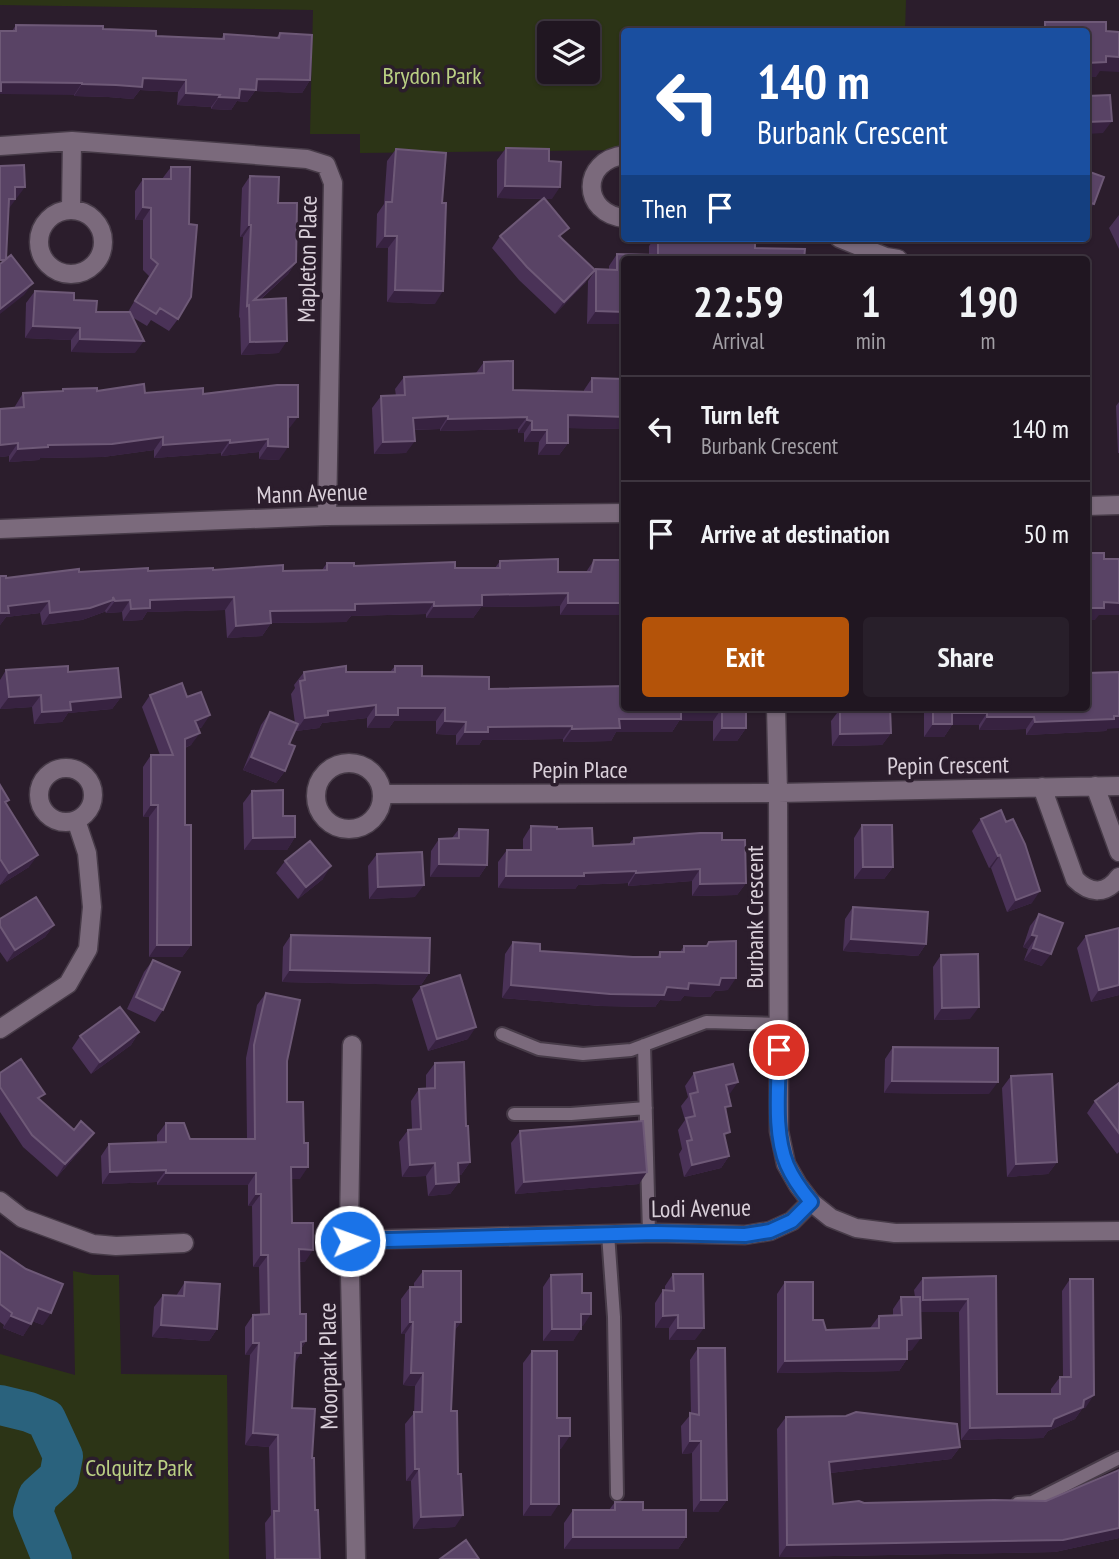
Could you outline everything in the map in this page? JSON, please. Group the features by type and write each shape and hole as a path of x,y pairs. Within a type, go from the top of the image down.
{"street":[{"name":"Mapleton Place","path":"0,146 72,141 307,159 327,165 333,183 327,516"},
{"path":"71,209 72,141"},
{"path":"621,155 612,156 602,162 591,182 597,204 604,212 621,218"},
{"path":"849,242 884,256"},
{"path":"1090,506 1119,505"},
{"name":"Mann Avenue","path":"0,528 327,516 621,513"},
{"name":"Burbank Crescent","path":"776,711 779,1131 786,1164 811,1202"},
{"path":"1095,786 1119,852"},
{"name":"Pepin Crescent","path":"778,793 1119,786"},
{"path":"1042,787 1075,878 1082,886 1101,890 1111,886 1119,877"},
{"name":"Pepin Place","path":"383,794 778,793"},
{"path":"0,1029 68,984 88,949 92,907 88,853 76,820"},
{"name":"Moorpark Place","path":"352,1045 350,1241 356,1559"},
{"path":"0,1201 22,1218 93,1244 116,1246 184,1243"},
{"path":"811,1202 831,1218 856,1228 895,1233 1119,1231"},
{"name":"Lodi Avenue","path":"350,1241 649,1233 745,1235 770,1231 792,1221 811,1202"}],"lane":[{"path":"502,1034 539,1049 583,1054 631,1050 706,1022 779,1024"},
{"path":"644,1045 649,1233"},
{"path":"514,1114 571,1114 646,1108"},
{"path":"608,1234 614,1317 617,1494"},
{"path":"1005,1503 1032,1502 1119,1458"}],"green space":[{"name":"Brydon Park","path":"0,0 906,0 905,28 621,28 621,150 360,153 360,134 310,134 313,10 0,5"},
{"name":"Colquitz Park","path":"73,1271 93,1275 119,1275 121,1374 227,1375 229,1559 0,1559 0,1354 75,1375"}],"building":[{"path":"1045,22 1106,22 1106,31 1119,32 1119,57 1106,56 1106,62 1090,63 1090,28 1045,28"},
{"path":"16,25 103,26 103,29 156,31 156,36 224,39 224,34 279,38 280,33 312,35 310,80 257,79 256,90 240,89 239,98 186,93 186,80 143,78 142,87 1,82 0,91 0,31 16,31"},
{"path":"1110,95 1112,121 1090,122 1090,96"},
{"path":"506,148 549,149 549,161 561,162 560,187 505,186"},
{"path":"396,149 446,153 442,203 446,203 443,291 395,290 397,236 385,236 386,202 392,202"},
{"path":"24,165 25,187 15,187 15,199 9,199 6,259 11,255 33,283 0,309 0,264 5,260 0,260 0,166"},
{"path":"171,167 190,167 189,224 197,225 191,297 178,319 160,308 156,314 135,301 158,264 151,258 151,208 143,207 143,179 171,179"},
{"path":"1090,172 1104,177 1094,204 1090,203"},
{"path":"250,176 279,177 278,203 297,203 296,262 254,300 286,298 287,341 250,342 249,305 247,306 251,225"},
{"path":"544,198 569,228 559,236 595,270 564,302 527,267 500,236"},
{"path":"658,242 755,242 755,248 805,249 804,256 621,256 621,312 596,311 596,269 617,270 617,254 658,255"},
{"path":"35,291 74,293 74,300 97,301 96,312 130,312 144,341 80,339 80,328 33,326"},
{"path":"513,361 513,390 592,392 592,378 621,379 621,417 568,415 568,443 547,443 547,430 532,430 532,421 527,420 527,417 413,418 415,441 383,442 381,396 405,395 404,377 484,373 484,362"},
{"path":"144,384 145,393 203,388 203,394 298,385 298,417 288,417 288,447 268,446 268,439 163,445 163,437 112,444 48,445 18,449 18,443 0,445 0,409 24,407 23,393 97,388 97,391"},
{"path":"1090,553 1104,553 1104,559 1119,559 1119,603 1104,602 1104,608 1090,608"},
{"path":"558,559 558,572 591,572 594,560 621,560 621,603 568,603 568,593 482,595 482,605 434,606 434,602 355,604 355,610 270,611 271,623 236,626 234,597 150,600 150,608 131,609 130,600 115,601 113,597 113,600 90,608 50,613 49,601 8,606 9,613 0,613 0,576 6,578 79,569 79,572 148,568 148,571 213,570 283,565 283,571 327,570 327,563 354,563 354,566 455,562 455,568 500,568 500,561"},
{"path":"68,666 68,672 118,668 121,697 70,702 71,710 42,712 41,695 9,697 6,670"},
{"path":"346,666 346,672 395,672 395,666 422,666 422,676 489,677 489,689 621,686 621,711 681,711 681,719 619,719 620,728 488,727 488,732 465,732 466,722 445,721 445,708 398,708 398,715 376,715 376,705 328,711 328,715 305,718 300,681 305,680 304,672"},
{"path":"1119,672 1119,716 1114,716 1114,719 1035,722 1034,717 987,717 987,713 952,713 952,724 933,724 933,711 1090,711 1090,673"},
{"path":"182,683 187,697 201,692 210,715 195,721 200,733 185,739 185,825 191,825 191,945 157,945 158,805 151,805 151,755 173,755 150,695"},
{"path":"722,711 746,711 746,728 722,728"},
{"path":"840,711 890,711 891,733 840,734"},
{"path":"270,712 298,724 289,744 295,746 285,771 251,757"},
{"path":"0,785 9,800 5,802 38,855 9,873 0,859"},
{"path":"283,790 283,816 295,816 295,837 253,838 252,791"},
{"path":"1001,810 1006,822 1013,819 1025,844 1040,891 1016,900 1000,855 998,856 981,819"},
{"path":"862,825 892,825 893,867 863,867"},
{"path":"531,826 557,829 592,828 593,846 634,844 634,838 722,833 722,840 745,840 746,883 700,884 700,869 584,873 584,876 506,876 507,850 531,850"},
{"path":"459,829 488,830 487,865 439,864 439,839 459,838"},
{"path":"310,841 331,866 306,887 285,861"},
{"path":"422,852 424,885 378,887 377,854"},
{"path":"36,897 54,925 15,950 0,926 0,919"},
{"path":"853,907 928,912 926,944 851,939"},
{"path":"1039,914 1063,923 1051,954 1033,948 1037,936 1032,935"},
{"path":"1119,928 1119,985 1099,990 1086,936"},
{"path":"291,935 430,938 429,973 290,970"},
{"path":"736,941 736,978 721,978 719,985 689,983 688,989 667,987 664,995 610,994 511,985 513,942 540,944 540,951 660,957 660,952 684,952 684,946 707,946 709,942"},
{"path":"978,954 979,1007 942,1008 941,955"},
{"path":"153,960 180,972 163,1010 136,997"},
{"path":"460,975 476,1027 437,1039 421,987"},
{"path":"266,993 300,1000 287,1061 287,1102 303,1102 304,1143 308,1143 308,1167 291,1167 292,1223 313,1223 313,1250 299,1249 300,1314 306,1314 306,1341 301,1342 301,1353 295,1353 292,1408 315,1409 312,1458 320,1559 275,1559 274,1511 279,1511 278,1435 253,1433 259,1343 253,1343 253,1315 269,1314 268,1255 261,1255 261,1194 256,1194 256,1173 166,1173 166,1170 110,1172 109,1144 166,1142 166,1123 184,1123 190,1139 255,1139 254,1045"},
{"path":"120,1007 139,1032 100,1062 80,1036"},
{"path":"893,1047 998,1048 998,1082 892,1081"},
{"path":"21,1059 45,1094 38,1098 74,1130 81,1121 94,1133 65,1164 32,1135 0,1087 0,1073"},
{"path":"464,1062 470,1162 458,1163 459,1182 436,1184 435,1163 410,1165 408,1130 421,1129 419,1089 435,1088 435,1063"},
{"path":"733,1064 738,1082 726,1085 731,1106 725,1107 730,1132 724,1134 729,1156 692,1165 687,1141 692,1140 686,1118 695,1116 690,1094 698,1092 694,1073"},
{"path":"1052,1074 1057,1162 1016,1164 1011,1076"},
{"path":"1119,1083 1119,1133 1095,1101"},
{"path":"643,1121 647,1172 524,1182 520,1131"},
{"path":"0,1251 26,1269 63,1284 51,1313 38,1308 31,1324 11,1316 12,1313 0,1304"},
{"path":"423,1271 461,1271 461,1322 455,1322 451,1411 457,1411 458,1474 461,1474 463,1515 421,1517 419,1469 415,1469 414,1412 422,1412 423,1373 411,1373 413,1322 410,1322 410,1287 423,1287"},
{"path":"582,1274 582,1293 591,1293 591,1314 581,1314 581,1329 552,1329 551,1275"},
{"path":"673,1274 703,1274 704,1328 678,1328 678,1315 663,1316 663,1290 674,1291"},
{"path":"996,1276 997,1394 1060,1394 1060,1377 1071,1377 1070,1279 1093,1279 1094,1395 1084,1400 1083,1407 1054,1419 1051,1426 970,1428 968,1299 923,1300 923,1278"},
{"path":"185,1282 220,1284 217,1329 161,1325 163,1295 184,1296"},
{"path":"785,1282 813,1282 813,1320 823,1320 826,1330 879,1328 879,1316 902,1315 901,1297 920,1297 921,1338 907,1339 907,1359 785,1361"},
{"path":"698,1348 725,1348 727,1500 701,1500 701,1441 690,1441 690,1413 699,1415"},
{"path":"532,1351 557,1351 557,1418 570,1418 570,1436 559,1436 559,1504 531,1504"},
{"path":"856,1412 957,1424 960,1447 829,1462 833,1504 859,1501 1046,1501 1119,1470 1119,1528 1063,1540 787,1545 786,1417 846,1416"},
{"path":"615,1502 643,1502 643,1510 686,1510 686,1537 573,1537 573,1510 615,1510"},
{"path":"466,1540 479,1559 440,1559"}],"waterway":[{"path":"0,1405 46,1419 63,1456 59,1477 38,1496 33,1512 52,1559"}],"route":[{"path":"350,1241 656,1233 745,1235 770,1231 792,1221 811,1202 786,1164 779,1131 779,1050"}]}
